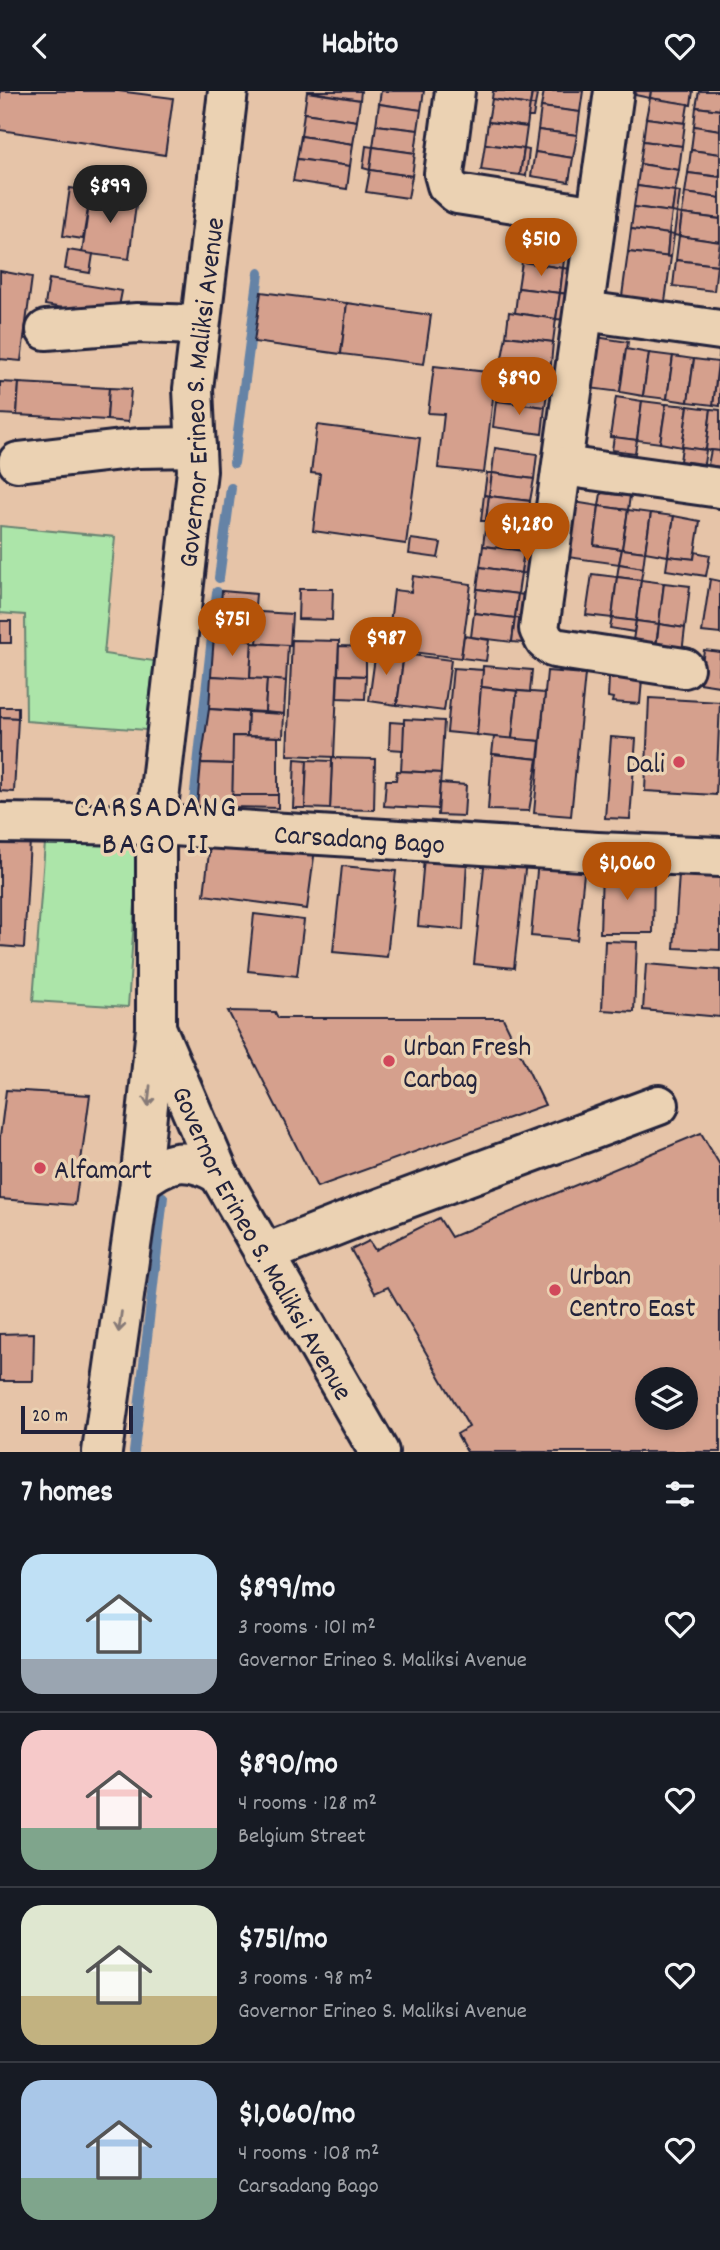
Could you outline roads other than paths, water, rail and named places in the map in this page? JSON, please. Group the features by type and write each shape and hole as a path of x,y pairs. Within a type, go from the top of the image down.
{"street":[{"name":"Governor Erineo S. Maliksi Avenue","path":"102,1452 140,1182 156,1028 156,825 197,471 193,389 228,91"},
{"path":"454,91 444,174 447,185 457,194 597,216"},
{"path":"614,91 539,629 545,641 554,648 684,668"},
{"path":"584,311 720,330"},
{"path":"46,330 137,323 201,325"},
{"path":"18,461 139,448 196,447"},
{"path":"563,466 720,488"},
{"name":"Carsadang Bago","path":"0,823 156,825 720,857"},
{"name":"Governor Erineo S. Maliksi Avenue","path":"156,1028 219,1174 379,1452"},
{"path":"264,1254 659,1105"},
{"path":"140,1182 154,1170 178,1162 204,1166 219,1174"}],"waterway":[{"path":"234,463 259,273"},
{"path":"219,578 231,488"},
{"path":"194,801 217,592"},
{"path":"134,1452 163,1197"}],"place":[{"name":"Dali","path":"679,762"},
{"name":"Urban Fresh Carbag","path":"389,1061"},
{"name":"Alfamart","path":"40,1168"},
{"name":"Urban Centro East","path":"555,1290"}],"district":[{"name":"CARSADANG BAGO II","path":"156,824"}]}
